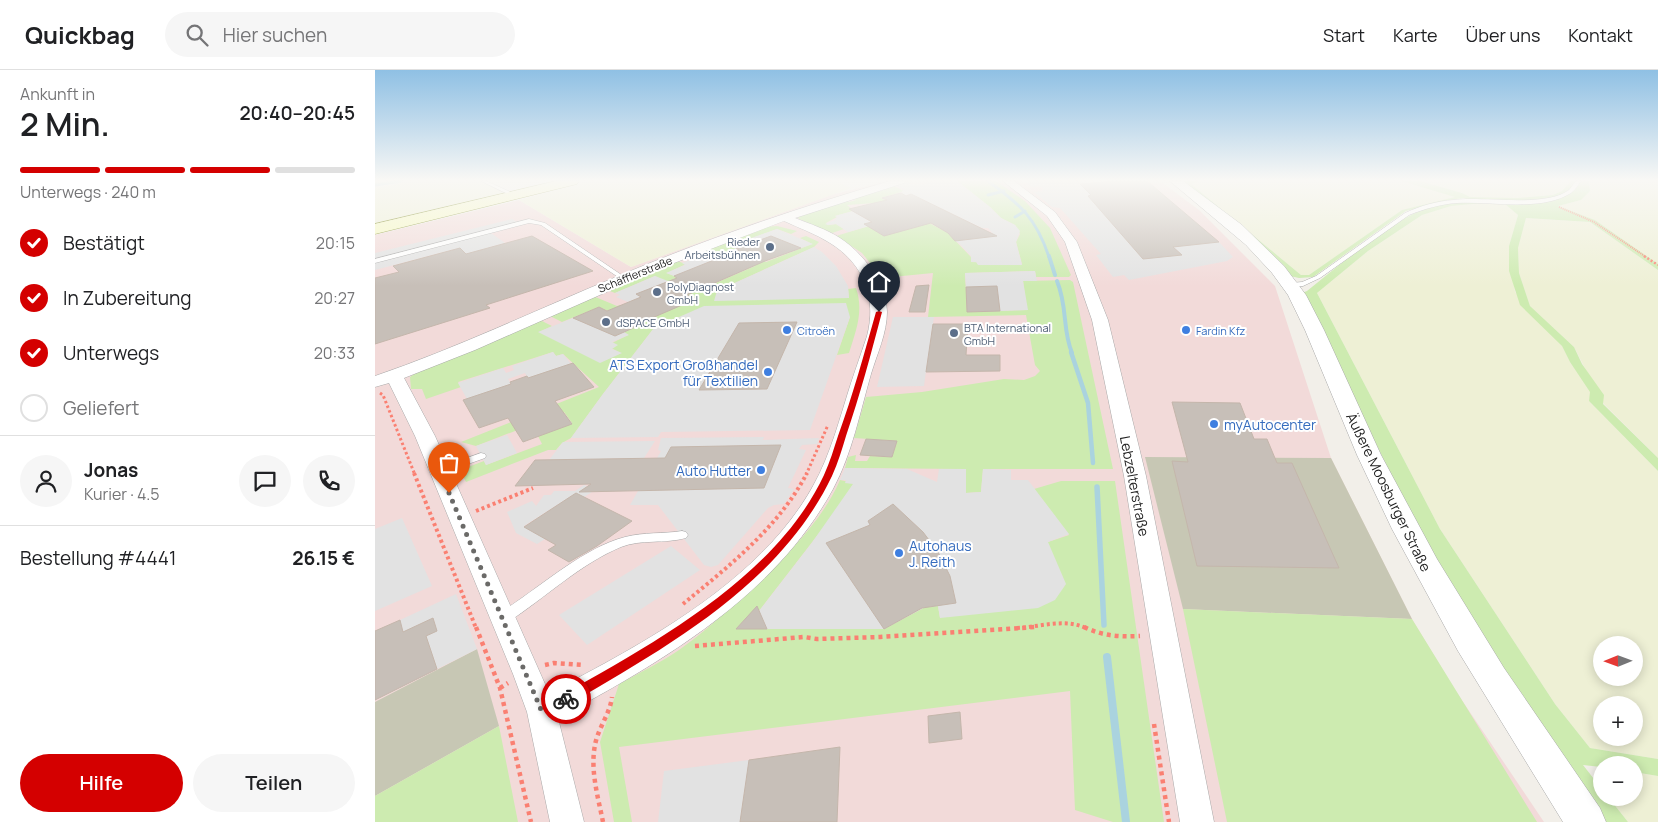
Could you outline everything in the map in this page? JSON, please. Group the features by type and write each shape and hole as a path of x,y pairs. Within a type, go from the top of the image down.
{"main road":[{"path":"376,229 428,216"}],"street":[{"name":"Schäfflerstraße","path":"384,379 623,278 791,216"},
{"name":"Lebzelterstraße","path":"1052,216 1071,242 1100,320 1135,476 1197,822"},
{"name":"Äußere Moosburger Straße","path":"1222,216 1266,257 1291,285 1312,326 1372,462 1454,618 1528,736 1586,822"},
{"path":"542,712 603,680 655,648 731,593 781,544 802,519 829,474 857,393 878,318 878,302 873,283 854,258 836,241 785,218"},
{"path":"384,379 425,436 527,674 542,712 567,822"}],"lane":[{"path":"1291,285 1303,284 1319,277 1404,216"},
{"path":"375,260 518,223 535,222 543,224 623,278"},
{"path":"440,471 481,456"},
{"path":"503,618 617,544 636,539 682,535"}],"path":[{"path":"1580,216 1594,222 1658,265"},
{"path":"375,392 383,394 500,688 531,822"},
{"path":"677,609 715,578 751,544 793,496 811,467 830,418"},
{"path":"459,517 533,488"},
{"path":"655,648 804,637 817,639 880,637 1038,627 1050,623 1079,624 1099,634 1115,637 1140,636"},
{"path":"1139,627 1141,644"},
{"path":"500,688 551,662 579,666 594,663 603,680 611,689 611,706 595,744 594,758 594,773 603,822"},
{"path":"1153,716 1169,822"}],"shaded area":[{"path":"375,216 418,216 375,227"},
{"path":"453,216 546,216 631,267 772,216 1205,216 1275,286 1331,458 1412,619 1453,687 1544,822 375,822 375,235"},
{"path":"546,216 773,216 631,267"},
{"path":"835,216 861,216 871,222 865,224 869,226 848,232 836,224 825,224 835,220 837,217"},
{"path":"957,216 999,216 1015,225 1020,231 1016,242 1022,265 978,265 976,262 971,262 971,256 955,241 995,236 988,228 982,228"},
{"path":"1067,216 1106,216 1143,259 1182,255 1173,247 1219,242 1233,257 1227,261 1129,280 1124,275 1113,277 1096,255 1101,254"},
{"path":"1230,216 1393,216 1309,275 1301,275"},
{"path":"1420,216 1518,216 1509,246 1515,292 1562,346 1570,362 1591,392 1589,401 1658,471 1658,759 1590,748 1555,704 1440,529 1317,293 1368,251"},
{"path":"1584,216 1658,216 1658,264 1595,220"},
{"path":"1526,218 1590,222 1658,270 1658,458 1603,403 1574,347 1530,306 1519,273 1518,248"},
{"path":"512,219 521,225 491,233 505,243 466,254 459,248 375,270 375,253"},
{"path":"777,229 813,244 801,248 771,236 736,249 729,246"},
{"path":"814,247 836,266 848,286 849,298 714,301 717,291"},
{"path":"716,252 726,255 674,276 666,273 685,265 682,263 695,258 704,261 707,259 703,257"},
{"path":"1035,271 1037,281 1023,281 1028,310 1000,311 997,287 966,287 965,273"},
{"path":"655,276 668,281 637,294 641,297 628,302 616,297 620,295 615,293"},
{"path":"846,303 850,317 810,430 661,432 658,437 571,438 654,328 704,306"},
{"path":"893,317 934,317 929,351 945,351 944,356 928,356 924,386 877,387"},
{"path":"573,318 615,336 624,332 629,335 612,342 618,345 612,349 622,353 600,363 538,332"},
{"path":"553,352 556,356 563,354 571,364 528,378 525,373 508,379 511,384 467,399 458,383 503,368 506,373 514,370 512,366"},
{"path":"507,435 517,453 486,465 476,446"},
{"path":"764,437 763,440 819,438 817,444 802,445 799,449 806,450 788,488 794,489 784,504 768,508 718,565 711,567 704,565 658,505 630,505 661,451 658,450 661,438"},
{"path":"655,441 644,458 549,460 563,442"},
{"path":"1145,457 1331,458 1412,619 1183,609"},
{"path":"845,468 907,469 937,482 939,469 966,469 966,493 981,492 983,469 1011,470 1011,480 1028,480 1069,534 1048,542 1066,584 1055,600 1038,608 940,618 938,606 930,607 929,605 884,629 762,629 759,611 811,544 853,484 845,483 846,480 840,480"},
{"path":"584,485 595,490 581,499 573,495 524,526 545,539 537,544 516,533 507,512 532,501 536,506 544,495 551,495 554,491 575,491"},
{"path":"402,518 432,586 375,611 375,529"},
{"path":"671,546 700,570 587,645 559,615"},
{"path":"456,594 477,649 437,669 426,636 437,631 433,618 403,632 400,620"},
{"path":"477,649 499,726 375,796 375,702"},
{"path":"749,760 740,822 658,822 664,771"},
{"path":"1643,774 1658,776 1658,822 1628,822 1615,806 1643,806"}],"green space":[{"path":"835,216 837,217 826,223 828,225 836,224 844,229 832,233 798,217"},
{"path":"902,216 916,216 948,233 971,257 971,262 1022,264 1016,242 1020,234 1015,225 999,216 1039,216 1050,228 1071,275 1069,277 1036,277 1035,271 965,273 967,312 1027,310 1023,281 1070,280 1073,282 1113,469 983,469 981,492 965,493 966,469 845,468 848,457 856,455 855,461 867,461 870,456 892,457 897,441 854,438 866,397 922,392 1004,379 1024,380 1035,376 1040,371 1035,365 1026,315 928,317 933,273 882,278 862,253 836,236 869,226 884,236 921,225"},
{"path":"1220,216 1230,216 1301,275 1309,275 1393,216 1399,216 1313,277 1299,278 1290,276"},
{"path":"1409,216 1420,216 1368,251 1317,293 1440,529 1555,704 1590,748 1639,756 1593,756 1593,766 1583,765 1593,778 1593,806 1615,806 1628,822 1602,822 1455,599 1405,503 1302,293 1385,230"},
{"path":"1518,216 1585,216 1595,220 1658,264 1658,270 1590,222 1526,218 1518,248 1519,273 1530,306 1574,347 1582,364 1604,395 1603,404 1658,458 1658,471 1589,401 1590,392 1562,346 1520,305 1509,271 1509,246"},
{"path":"777,226 797,231 791,234 777,229 730,246 766,262 812,244 800,238 806,236 819,242 814,247 717,291 849,298 848,289 856,288 859,313 849,353 837,355 850,317 654,328 571,438 562,443 556,450 548,450 466,482 460,470 484,461 486,465 542,444 538,436 572,423 564,412 476,446 461,442 599,387 563,354 556,356 553,352 458,382 461,387 426,399 422,389 411,389 410,377 421,369 538,319 552,326 539,332 621,353 611,348 612,343 628,335 624,332 640,325 599,307 562,322 548,315 593,296 650,318 695,299 660,284 667,282 655,276 615,293 607,290 677,261 686,264 667,273 704,288 755,266 716,252 703,257 694,254 764,227"},
{"path":"840,480 854,483 830,519 759,611 753,611 736,629 884,629 929,605 938,606 940,618 1048,542 1069,535 1034,489 1061,481 1115,481 1164,822 1113,822 1075,810 1070,691 619,747 632,822 614,822 600,742 619,684 679,650 712,624 756,584 784,557 810,527 822,512"},
{"path":"1183,609 1412,619 1537,822 1227,822"},
{"path":"499,726 518,822 375,822 375,796"},
{"path":"1643,757 1658,759 1658,776 1643,774"}],"building":[{"path":"862,216 956,216 997,236 955,241 948,233 931,223 884,236 864,224 872,222"},
{"path":"1106,216 1188,216 1219,242 1173,247 1182,255 1143,259"},
{"path":"532,236 593,271 486,305 490,308 375,344 375,278 399,272 393,266 460,248 466,254"},
{"path":"771,236 801,248 765,261 687,295 696,299 615,336 573,318 599,307 607,311 641,297 636,294 677,278 674,276 739,250 736,249"},
{"path":"929,285 925,312 909,312 916,286"},
{"path":"997,286 1000,311 967,312 966,287"},
{"path":"797,322 767,389 699,390 739,323"},
{"path":"933,324 968,324 966,355 1000,355 1000,371 926,372"},
{"path":"573,363 594,387 555,401 572,424 523,442 508,418 479,428 463,400 511,384 510,382 527,376 528,378"},
{"path":"1172,402 1240,403 1254,439 1267,439 1277,463 1292,463 1339,568 1197,566 1172,461 1188,462"},
{"path":"866,439 897,441 892,457 860,455"},
{"path":"781,445 764,488 579,492 591,484 515,486 535,460 665,458 671,447"},
{"path":"576,493 632,521 597,546 569,562 548,550 556,545 524,527"},
{"path":"893,504 923,532 938,552 950,576 956,603 922,608 884,629 826,543 870,525 868,521"},
{"path":"757,606 767,629 736,629"},
{"path":"433,618 437,631 426,636 437,669 375,700 375,631 400,620 403,632"},
{"path":"960,712 962,739 929,743 928,716"},
{"path":"840,747 837,822 740,822 749,760"}],"waterway":[{"path":"1028,216 1039,232 1049,257"},
{"path":"1049,256 1055,275"},
{"path":"1057,281 1063,300 1067,335 1072,353"},
{"path":"1071,352 1088,403 1093,463"},
{"path":"1097,487 1104,625"},
{"path":"1107,657 1126,822"}],"way so far":[{"path":"449,493 542,712 566,699"}],"place":[{"name":"Rieder Arbeitsbühnen","path":"770,247"},
{"name":"PolyDiagnost GmbH","path":"657,292"},
{"name":"dSPACE GmbH","path":"606,322"},
{"name":"Citroën","path":"787,330"},
{"name":"Fardin Kfz","path":"1186,330"},
{"name":"BTA International GmbH","path":"954,333"},
{"name":"ATS Export Großhandel für Textilien","path":"768,372"},
{"name":"myAutocenter","path":"1214,424"},
{"name":"Auto Hutter","path":"761,470"},
{"name":"Autohaus J. Reith","path":"899,553"}],"route":[{"path":"566,699 603,680 693,622 731,593 754,572 802,519 823,487 829,474 857,393 879,312"}]}
